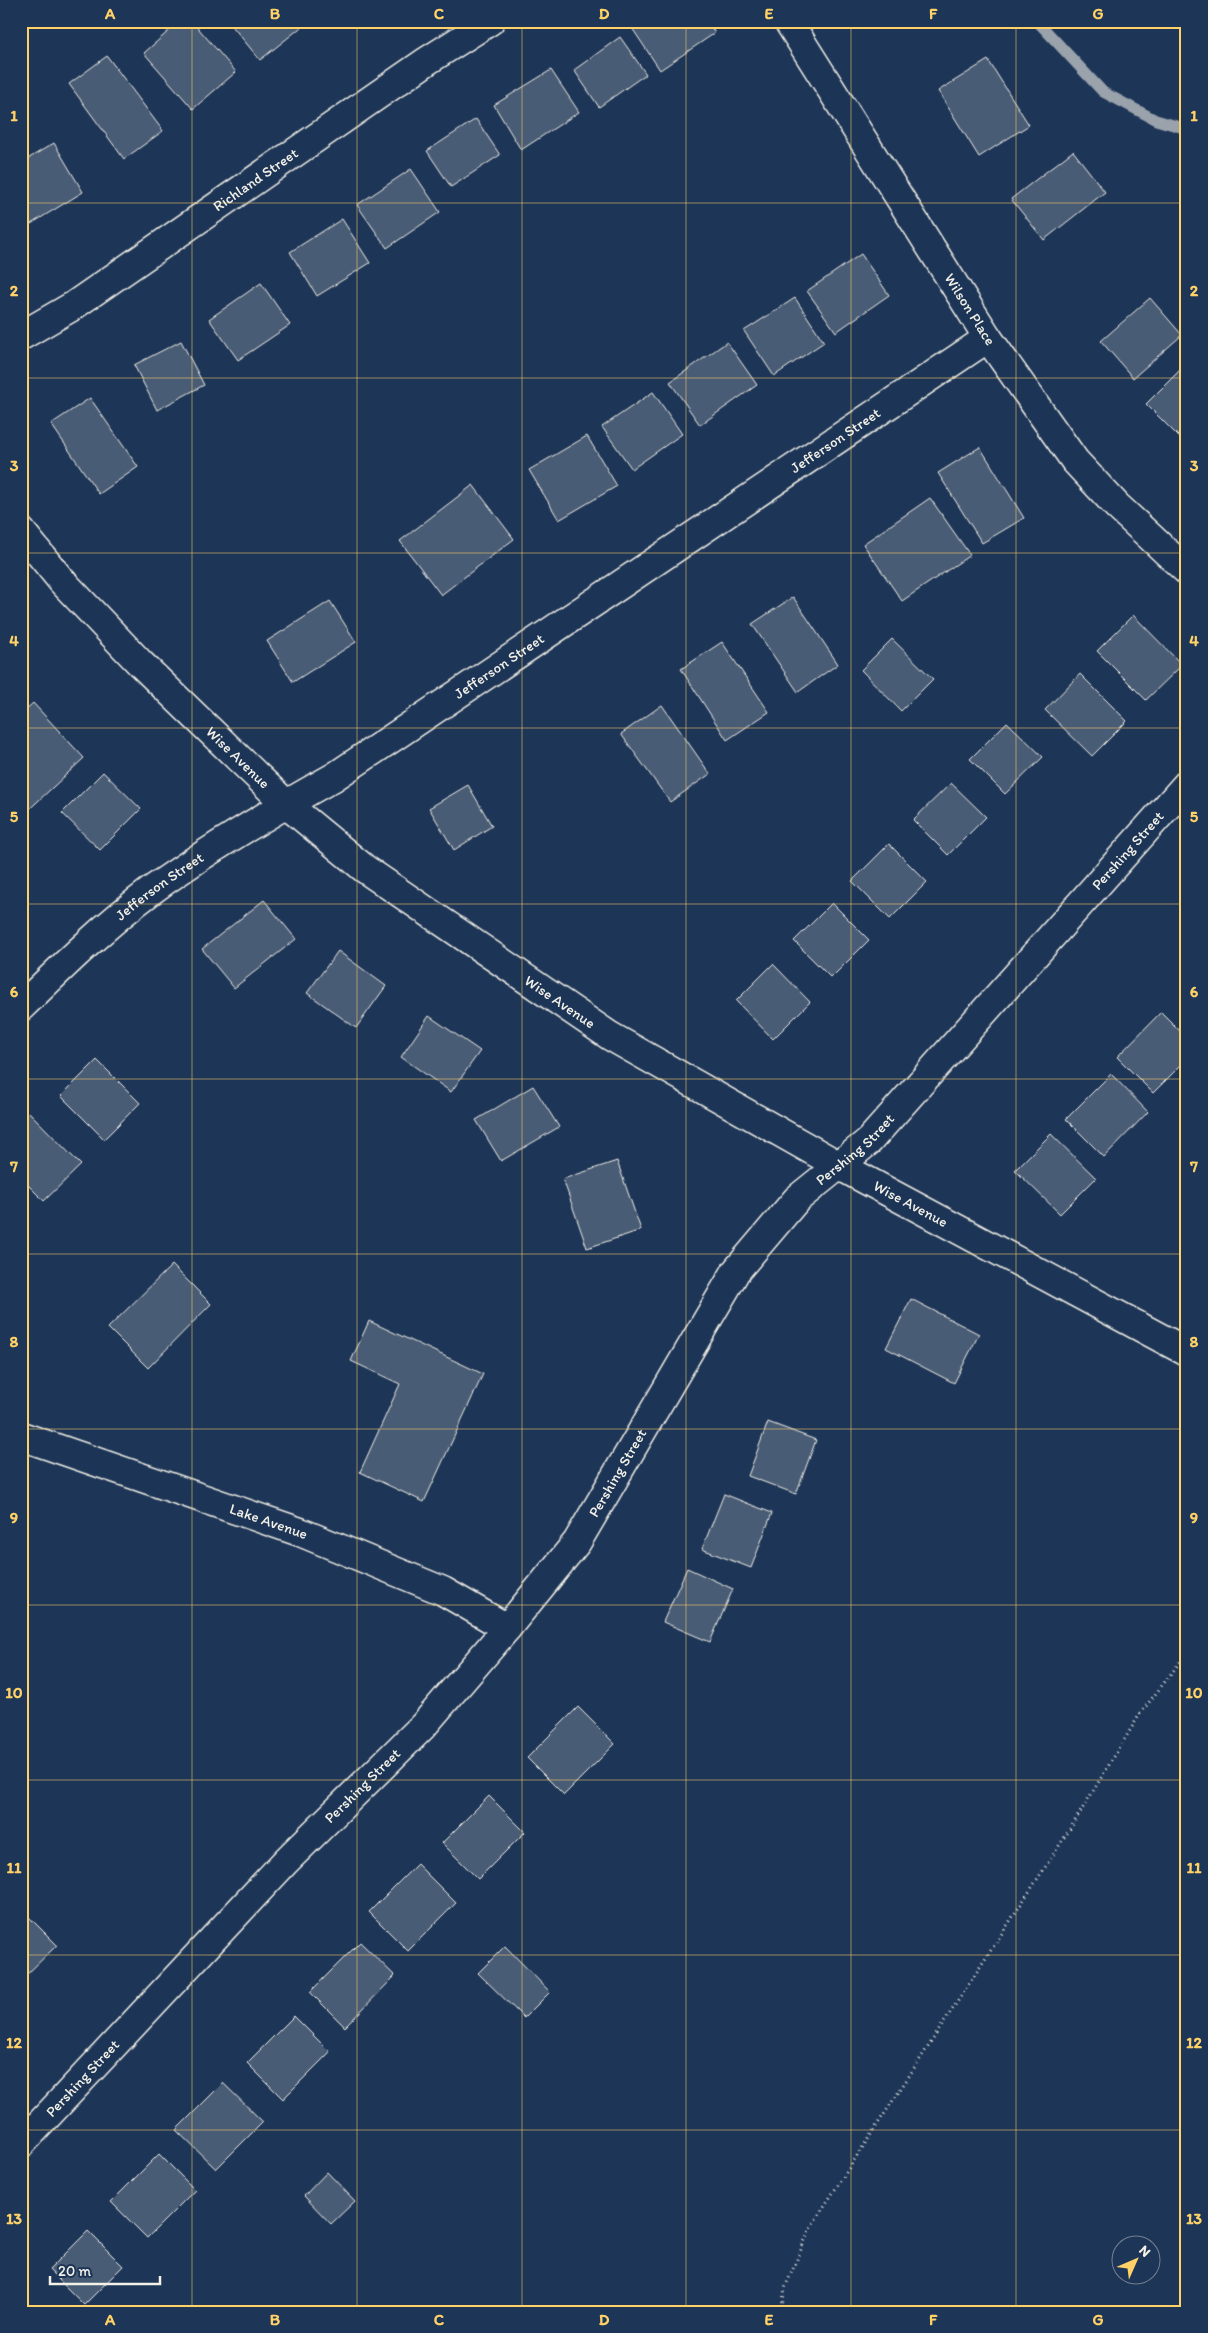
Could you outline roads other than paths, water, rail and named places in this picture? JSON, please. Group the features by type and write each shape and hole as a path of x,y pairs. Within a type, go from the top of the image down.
{"street":[{"name":"Richland Street","path":"21,336 73,306 427,61 490,21"},
{"name":"Wilson Place","path":"788,21 988,338 1076,461 1117,506 1187,571"},
{"name":"Jefferson Street","path":"21,1007 83,946 152,890 286,804 334,777 988,338"},
{"name":"Wise Avenue","path":"21,531 61,580 140,663 286,804 365,869 610,1036 838,1165 1187,1352"},
{"name":"Pershing Street","path":"21,2144 286,1861 424,1726 577,1542 736,1271 797,1199 869,1141 1187,784"},
{"name":"Lake Avenue","path":"21,1436 300,1532 443,1591 507,1628"}],"waterway":[{"path":"1037,21 1103,92 1156,120 1187,129"}]}
